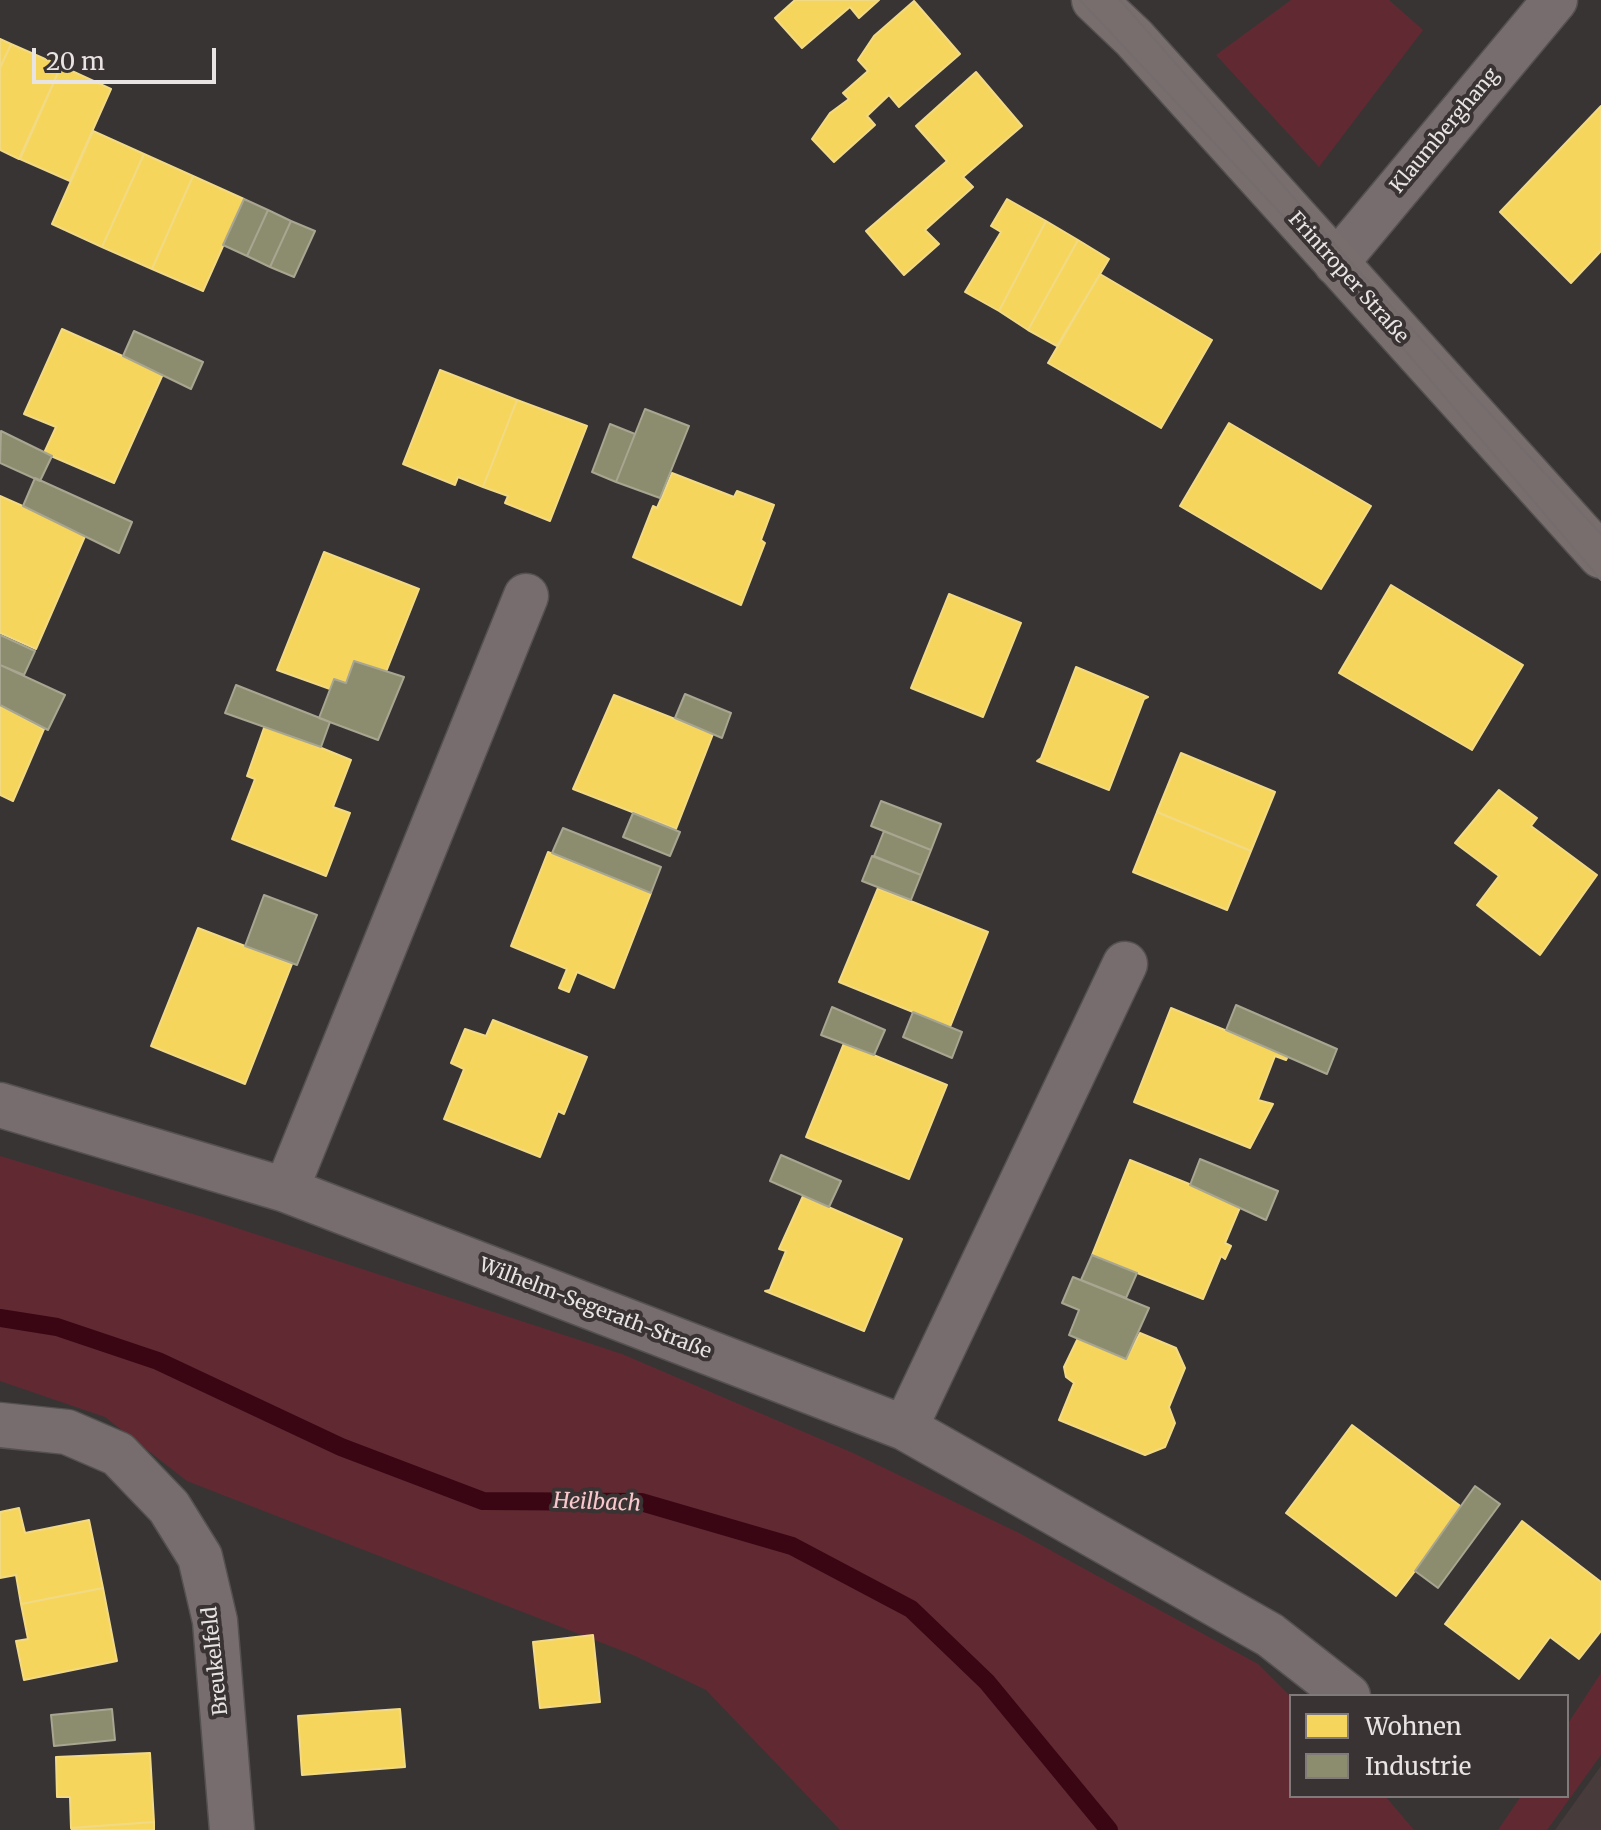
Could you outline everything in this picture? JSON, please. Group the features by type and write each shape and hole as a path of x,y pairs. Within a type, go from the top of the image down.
{"main road":[{"name":"Frintroper Straße","path":"1094,0 1134,38 1601,556"}],"street":[{"name":"Klaumberghang","path":"1336,263 1555,0"},
{"path":"286,1190 526,596"},
{"path":"905,1428 1125,964"},
{"name":"Wilhelm-Segerath-Straße","path":"0,1105 286,1190 905,1428 1270,1635 1345,1694"},
{"name":"Breukelfeld","path":"0,1425 67,1432 118,1454 169,1507 200,1557 215,1621 232,1830"}],"shaded area":[{"path":"1291,0 1389,0 1423,30 1319,167 1216,55"},
{"path":"0,1156 203,1217 622,1354 853,1453 1019,1533 1258,1664 1289,1695 1289,1798 1387,1798 1414,1830 840,1830 706,1690 633,1655 187,1481 105,1417 0,1381"},
{"path":"1601,1673 1601,1755 1547,1830 1498,1830 1520,1798 1569,1798 1569,1722"},
{"path":"1601,1766 1601,1830 1555,1830"}],"building: Wohnen":[{"path":"795,0 879,0 859,18 850,7 802,48 775,18"},
{"path":"914,1 960,54 899,107 889,95 867,116 875,125 834,162 812,139 830,113 849,99 843,93 868,71 858,60 874,36"},
{"path":"0,39 11,44 0,68"},
{"path":"11,44 61,66 19,159 0,150 0,68"},
{"path":"61,66 111,89 70,181 20,159"},
{"path":"976,72 1022,126 963,177 973,187 925,230 939,244 904,275 866,231 947,161 916,126"},
{"path":"1601,106 1601,251 1571,283 1500,212"},
{"path":"93,131 144,154 102,247 52,224"},
{"path":"144,154 193,176 152,269 102,247"},
{"path":"193,176 244,199 203,291 152,269"},
{"path":"1007,199 1046,221 999,311 965,292 1001,232 991,226"},
{"path":"1046,221 1078,240 1028,330 999,311"},
{"path":"1078,240 1109,259 1057,346 1028,330"},
{"path":"1100,274 1212,340 1161,428 1048,363"},
{"path":"62,329 163,374 114,483 44,453 56,427 24,414"},
{"path":"440,370 517,400 483,487 458,477 455,485 403,464"},
{"path":"517,400 587,426 550,521 505,503 508,496 483,487"},
{"path":"1229,423 1371,506 1321,589 1180,506"},
{"path":"672,473 734,497 737,491 774,505 761,540 765,543 741,605 633,557 653,506 657,508"},
{"path":"0,496 86,534 36,649 0,633"},
{"path":"324,552 419,589 386,672 354,661 346,683 334,679 330,689 277,670"},
{"path":"1391,585 1523,665 1472,750 1339,673"},
{"path":"949,594 1021,623 983,717 911,688"},
{"path":"1076,667 1148,697 1144,699 1109,790 1037,761 1041,758"},
{"path":"614,695 713,734 676,829 573,789"},
{"path":"0,705 44,729 13,801 0,795"},
{"path":"265,725 351,760 333,807 350,813 326,876 232,839 255,779 247,776"},
{"path":"1181,753 1275,792 1251,851 1157,812"},
{"path":"1499,790 1537,818 1531,826 1597,875 1540,955 1477,905 1499,876 1455,843"},
{"path":"1157,812 1251,851 1227,910 1133,872"},
{"path":"548,852 651,893 614,988 577,972 569,992 559,988 567,969 511,946"},
{"path":"878,888 988,932 950,1027 839,982"},
{"path":"198,928 292,964 245,1084 151,1046"},
{"path":"1171,1008 1288,1056 1286,1060 1275,1056 1258,1100 1273,1104 1250,1148 1134,1102"},
{"path":"493,1020 587,1057 564,1114 558,1111 540,1157 444,1119 464,1069 451,1063 465,1029 486,1036"},
{"path":"844,1043 947,1085 909,1179 806,1137"},
{"path":"1130,1160 1241,1205 1225,1243 1231,1246 1225,1259 1221,1256 1203,1299 1092,1255"},
{"path":"803,1196 902,1239 864,1331 765,1291 770,1290 786,1251 779,1249"},
{"path":"1140,1333 1176,1348 1185,1368 1169,1407 1175,1423 1165,1447 1145,1455 1059,1420 1074,1383 1066,1377 1064,1367 1078,1338 1126,1359"},
{"path":"1352,1425 1463,1508 1396,1596 1286,1513"},
{"path":"19,1508 25,1533 89,1520 103,1588 21,1604 16,1575 0,1578 0,1512"},
{"path":"1522,1521 1601,1582 1601,1631 1579,1659 1550,1637 1519,1679 1445,1624"},
{"path":"103,1588 117,1661 24,1680 16,1641 28,1639 21,1604"},
{"path":"593,1635 600,1702 540,1708 533,1642"},
{"path":"400,1709 405,1767 302,1775 298,1716"},
{"path":"150,1753 154,1822 71,1828 70,1797 57,1797 56,1757"},
{"path":"154,1822 154,1830 71,1828"}],"building: Industrie":[{"path":"244,199 268,210 247,256 223,245"},
{"path":"268,210 291,221 270,267 247,256"},
{"path":"291,221 315,231 294,277 270,267"},
{"path":"134,331 203,362 191,389 123,356"},
{"path":"645,409 689,426 660,498 616,482"},
{"path":"610,424 635,434 616,482 592,472"},
{"path":"1,431 52,456 40,481 0,463"},
{"path":"35,478 132,522 119,553 23,506"},
{"path":"0,635 35,651 24,675 0,665"},
{"path":"354,661 404,677 378,740 319,718 334,679 346,683"},
{"path":"0,665 65,695 48,730 0,705"},
{"path":"236,685 330,722 321,747 225,713"},
{"path":"685,694 731,713 722,738 675,718"},
{"path":"881,801 941,824 931,850 871,826"},
{"path":"633,813 680,832 670,856 623,837"},
{"path":"563,828 661,867 651,893 552,853"},
{"path":"884,831 931,850 921,875 874,856"},
{"path":"872,856 921,875 911,900 862,881"},
{"path":"264,895 317,915 297,965 245,946"},
{"path":"1236,1005 1337,1049 1327,1074 1226,1030"},
{"path":"832,1007 885,1030 874,1055 821,1035"},
{"path":"913,1012 962,1032 952,1058 903,1037"},
{"path":"781,1155 841,1181 829,1207 770,1181"},
{"path":"1200,1159 1278,1191 1266,1220 1190,1185"},
{"path":"1092,1255 1137,1273 1126,1298 1081,1280"},
{"path":"1073,1277 1149,1308 1126,1359 1069,1335 1079,1310 1062,1303"},
{"path":"1475,1486 1500,1504 1438,1588 1415,1571"},
{"path":"112,1709 115,1740 54,1746 51,1715"}],"waterway":[{"name":"Heilbach","path":"0,1318 57,1327 158,1361 341,1447 483,1501 641,1502 792,1546 911,1609 987,1682 1109,1830"}],"tram line":[{"path":"1080,0 1362,300 1601,580"},
{"path":"1120,0 1352,264 1601,534"}]}
